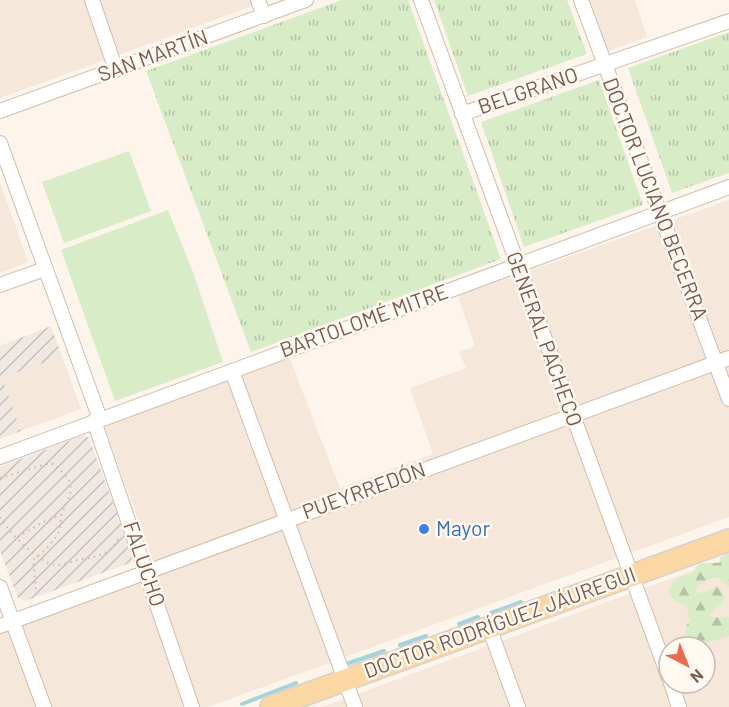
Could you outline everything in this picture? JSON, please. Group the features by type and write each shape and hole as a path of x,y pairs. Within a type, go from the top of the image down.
{"main road":[{"name":"DOCTOR RODRÍGUEZ JÁUREGUI","path":"271,707 729,540"}],"street":[{"path":"92,0 116,70"},
{"path":"258,0 264,16"},
{"name":"SAN MARTÍN","path":"0,111 306,0"},
{"name":"GENERAL PACHECO","path":"421,0 657,645"},
{"name":"DOCTOR LUCIANO BECERRA","path":"581,0 661,212 722,360 729,399"},
{"name":"BELGRANO","path":"462,114 729,21"},
{"name":"FALUCHO","path":"0,143 97,420 192,707"},
{"name":"BARTOLOMÉ MITRE","path":"0,457 729,187"},
{"path":"0,285 45,269"},
{"name":"PUEYRREDÓN","path":"6,623 722,360"},
{"path":"232,371 356,707"},
{"path":"0,587 6,623 45,707"},
{"path":"489,627 518,707"}],"path":[{"path":"0,478 50,463 55,465 70,481 71,492 61,515 61,526 57,536 33,560 36,591"},
{"path":"17,537 61,515"},
{"path":"0,517 36,557 56,565 100,556 116,545 119,537"}],"shaded area":[{"path":"0,0 269,0 0,98"},
{"path":"590,0 635,0 647,37 608,51"},
{"path":"0,182 28,262 0,273"},
{"path":"729,200 729,517 208,707 0,707 0,626 158,575 104,425 289,357 340,488 433,454 410,388 466,368 459,352 475,346 458,296"},
{"path":"51,326 62,356 2,378 21,431 0,439 0,346"},
{"path":"62,356 81,409 21,431 2,378"},
{"path":"84,435 89,438 133,557 130,563 25,601 18,598 0,551 0,467"},
{"path":"729,557 729,707 322,707"}],"green space":[{"path":"342,0 408,0 501,259 251,352 146,71"},
{"path":"434,0 567,0 587,54 468,96"},
{"path":"729,32 729,173 672,193 628,68"},
{"path":"599,80 643,205 524,247 481,122"},
{"path":"129,151 151,211 64,243 42,182"},
{"path":"168,210 193,272 223,362 115,401 61,250"},
{"path":"729,553 729,587 719,578 713,577 698,586 696,590 698,594 703,594 717,586 724,595 723,603 709,616 729,617 729,636 717,640 717,635 686,635 685,629 690,621 686,605 674,601 669,591 672,584 683,576 692,574 701,564 720,563 720,558"}],"waterway":[{"path":"491,613 521,602"},
{"path":"459,624 478,617"},
{"path":"400,645 426,636"},
{"path":"349,663 384,651"},
{"path":"242,704 296,683"}],"place":[{"name":"Mayor","path":"424,529"}]}
